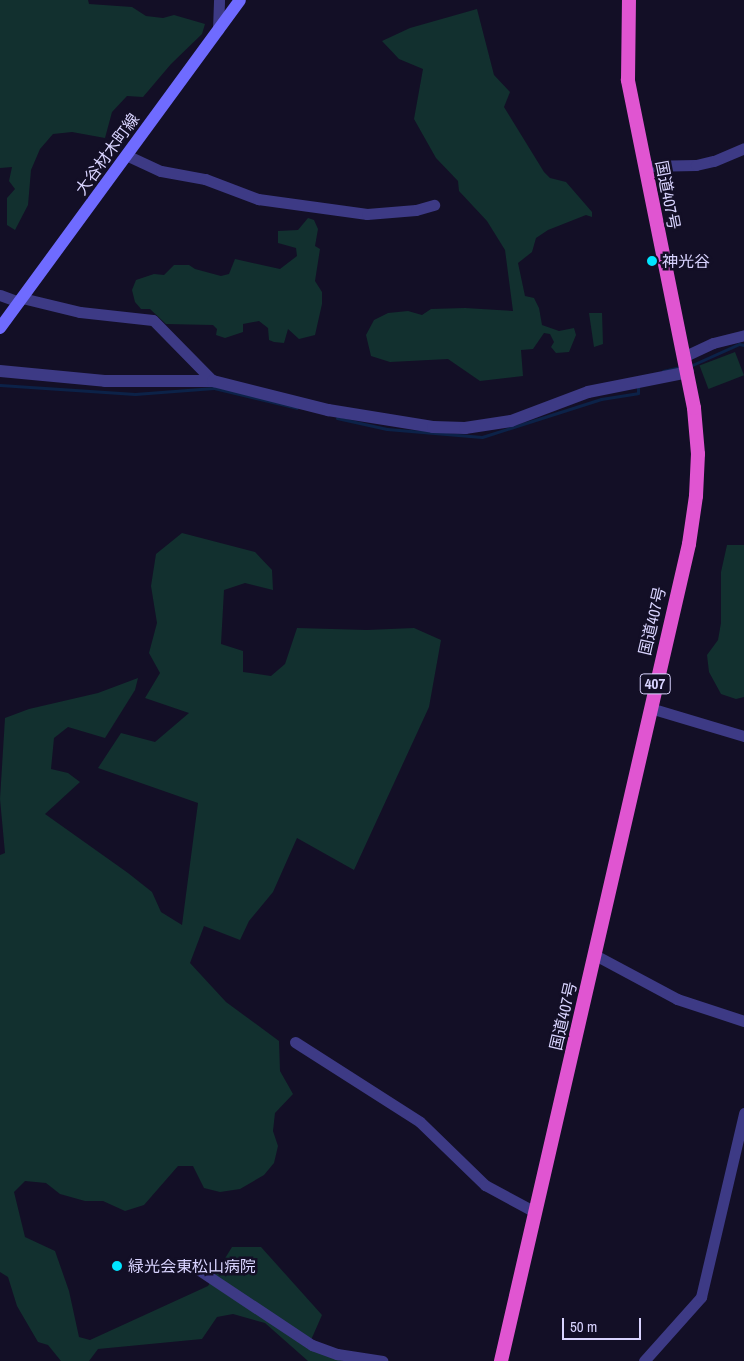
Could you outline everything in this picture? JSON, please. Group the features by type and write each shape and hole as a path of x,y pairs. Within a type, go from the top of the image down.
{"highway":[{"name":"国道407号","path":"500,1361 689,544 696,496 698,445 688,372 683,357 628,80 629,0"}],"main road":[{"name":"大谷材木町線","path":"0,328 240,0"}],"street":[{"path":"218,0 218,30"},
{"path":"645,166 696,165 741,154"},
{"path":"126,155 161,171 205,178 258,199 367,214 416,210 434,205"},
{"path":"0,295 80,312 153,320 213,380"},
{"path":"683,357 713,343 744,335"},
{"path":"0,370 105,381 213,380 328,410 433,427 465,428 511,421 588,392 688,372"},
{"path":"650,708 744,736"},
{"path":"595,955 677,999 744,1021"},
{"path":"296,1042 420,1122 485,1185 534,1210"},
{"path":"644,1361 701,1297 744,1113"},
{"path":"198,1270 312,1345 337,1354 382,1361"}],"green space":[{"path":"0,0 88,0 89,4 132,7 146,16 163,18 174,15 205,24 202,34 171,64 143,97 127,96 112,112 105,138 72,132 53,134 40,149 31,170 28,205 15,230 7,225 7,198 15,189 9,181 12,167 0,168"},
{"path":"477,9 494,75 510,92 504,107 544,172 550,178 566,182 592,212 592,217 586,215 548,230 536,238 532,252 518,263 525,296 534,298 539,308 542,325 559,331 574,328 576,335 569,352 556,353 551,347 554,342 550,334 544,333 533,349 521,350 523,376 480,381 448,359 390,362 371,356 366,335 374,320 388,313 408,311 422,315 431,309 465,308 513,311 505,250 487,221 459,191 458,181 436,158 414,119 423,69 399,59 382,41 410,28"},
{"path":"308,218 314,220 318,229 315,246 320,249 315,281 322,292 322,304 315,335 299,339 288,329 284,343 274,342 269,340 268,328 259,321 243,324 243,332 225,338 216,335 217,329 213,325 166,324 150,309 141,309 135,302 132,290 136,280 154,274 164,275 174,265 189,265 195,269 221,276 229,274 235,259 280,269 297,256 296,248 278,243 278,231 298,230"},
{"path":"589,313 602,313 603,344 594,347"},
{"path":"735,352 744,375 708,389 700,366"},
{"path":"182,533 255,552 272,570 273,590 245,583 224,590 221,644 243,651 243,672 271,676 285,664 297,628 367,630 414,628 441,640 429,707 354,870 297,838 273,892 249,921 240,940 204,926 190,963 226,1002 279,1041 280,1071 293,1094 275,1113 273,1131 278,1146 274,1163 264,1175 240,1189 220,1192 204,1188 193,1166 178,1166 144,1205 125,1211 103,1201 85,1201 60,1194 46,1183 25,1181 14,1192 25,1237 55,1251 69,1291 79,1337 90,1340 208,1286 232,1247 261,1247 322,1315 311,1340 343,1361 308,1361 265,1323 233,1314 217,1317 202,1339 98,1349 89,1361 61,1361 48,1345 38,1342 17,1306 8,1277 0,1272 0,855 5,853 0,799 5,718 29,709 98,693 138,678 135,690 105,738 68,727 54,738 51,769 68,773 80,782 45,814 152,892 161,912 182,925 198,803 98,768 121,733 155,742 189,713 145,698 160,673 149,653 157,623 151,586 156,554"},
{"path":"727,545 744,545 744,697 736,699 721,694 709,672 707,655 718,640 721,623 721,572"}],"waterway":[{"path":"690,366 739,344 744,345"},
{"path":"663,371 681,367"},
{"path":"337,418 387,429 482,437 601,399 638,393 638,384"},
{"path":"0,385 135,394 214,388 297,408"}],"place":[{"name":"神光谷","path":"652,261"},
{"name":"緑光会東松山病院","path":"117,1266"}]}
